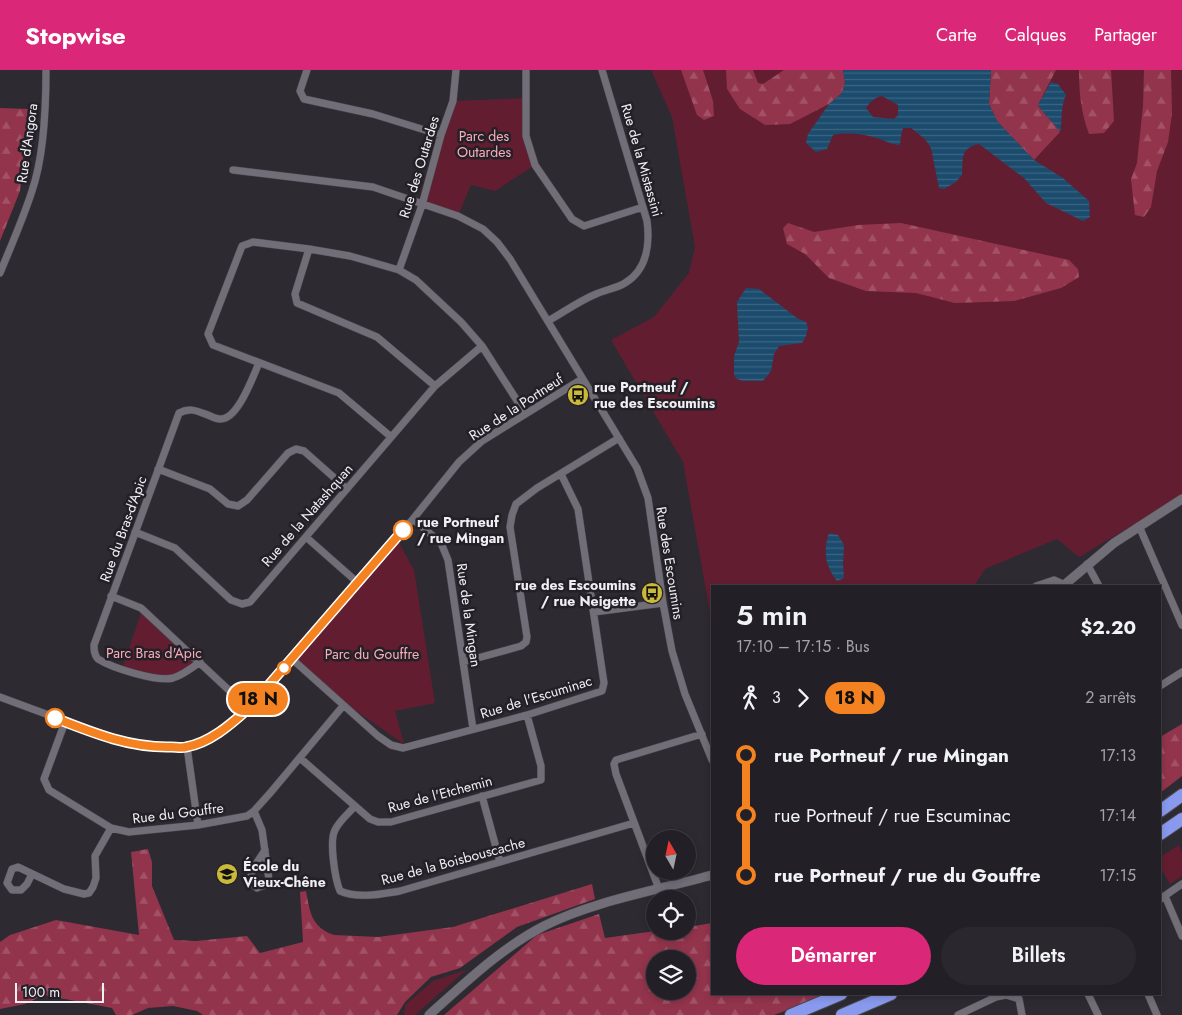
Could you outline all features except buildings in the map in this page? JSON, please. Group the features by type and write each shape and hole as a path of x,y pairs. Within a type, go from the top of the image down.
{"highway":[{"path":"1161,810 1182,796"},
{"path":"1161,833 1180,820"},
{"path":"791,1015 839,995"},
{"path":"842,1015 889,995"}],"street":[{"name":"Rue d'Angora","path":"0,273 33,190 42,145 46,70"},
{"path":"307,70 300,91 304,99 373,114 441,135"},
{"name":"Rue des Outardes","path":"399,270 422,205 441,135 453,101 456,70"},
{"path":"526,70 526,136 535,165 572,219 584,226 643,207"},
{"name":"Rue de la Mistassini","path":"548,321 595,294 624,284 637,274 645,259 649,238 648,221 602,70"},
{"name":"Rue des Escoumins","path":"233,170 373,187 458,216 482,229 497,242 510,259 637,468 648,498 672,651 685,694 711,757"},
{"path":"390,436 339,393 213,345 208,334 242,246 253,242 309,249 350,256 399,270 422,286 461,322 482,346 525,413"},
{"path":"309,249 295,294 297,303 378,337 435,386"},
{"name":"Rue de la Natashquan","path":"134,532 175,548 231,600 242,604 250,602 348,489 390,436 435,386 482,346"},
{"name":"Rue du Bras-d'Apic","path":"200,662 173,678 160,680 122,669 97,658 94,645 179,413 192,409 220,420 227,418 243,399 259,363"},
{"name":"Rue de la Portneuf","path":"0,697 127,744 155,748 187,747 206,740 227,728 248,709 459,462 482,441 582,379"},
{"path":"463,662 521,646 526,642 527,637 510,528 516,504 537,488 619,438"},
{"path":"158,469 210,490 228,504 238,506 247,500 288,453 296,448 304,451 348,489"},
{"name":"Rue de l'Escuminac","path":"292,659 343,706 391,745 403,748 527,715 602,691 604,683 578,509 561,474"},
{"path":"1039,585 1054,580 1064,585 1114,542 1182,499"},
{"name":"Rue de la Mingan","path":"412,519 441,543 448,560 473,729"},
{"path":"1139,526 1182,625"},
{"path":"306,537 358,582"},
{"path":"1087,564 1098,585"},
{"path":"112,596 141,608 248,709"},
{"path":"594,612 663,603"},
{"path":"1161,685 1182,672"},
{"name":"Rue du Gouffre","path":"65,722 44,779 49,790 111,828 129,832 247,816 254,811 343,706"},
{"name":"Rue de l'Etchemin","path":"300,758 370,819 378,822 391,822 542,780 541,766 527,715"},
{"path":"660,889 634,823 614,764 616,760 628,755 702,734"},
{"path":"187,747 198,824"},
{"path":"482,796 500,862"},
{"name":"Rue de la Boisbouscache","path":"355,806 336,827 333,837 338,885 340,891 347,894 378,894 400,891 634,823"},
{"path":"254,811 262,830 269,880 265,885 257,888 252,885 250,880 264,850"},
{"path":"32,874 64,889 84,894 89,893 96,878 95,856 111,828"},
{"path":"429,1015 494,958 544,926 576,912 711,875"},
{"path":"1182,884 1162,898 1182,936"},
{"path":"958,1015 996,997 1006,995 1020,997 1022,1015"},
{"path":"1088,995 1098,1015"},
{"path":"1148,995 1157,1015"}],"green space":[{"path":"651,70 1182,70 1182,496 1079,557 1057,539 985,569 975,585 711,585 711,618 683,462 611,340 654,317 689,273 695,247 672,117"},
{"path":"681,70 703,70 713,101 714,116 704,120 697,115"},
{"path":"726,70 753,70 758,83 763,84 784,70 843,70 845,82 842,93 829,104 790,124 765,125 740,109 727,89"},
{"path":"991,70 1056,70 1038,105 1060,132 1034,160 997,121 989,104"},
{"path":"1079,70 1111,70 1114,121 1104,133 1089,134 1081,102"},
{"path":"1144,70 1171,70 1172,114 1168,142 1157,171 1151,207 1144,217 1135,215 1131,179 1137,163 1143,106"},
{"name":"Parc des Outardes","path":"527,98 526,136 535,165 495,191 471,185 458,216 422,205 453,101"},
{"path":"0,108 28,109 20,191 0,241"},
{"path":"788,223 814,232 858,225 901,223 1069,260 1078,269 1079,277 1061,288 1014,301 955,303 916,293 866,291 829,278 805,254 787,244 783,228"},
{"name":"Parc du Gouffre","path":"396,537 414,570 435,703 395,711 404,744 346,704 294,659"},
{"name":"Parc Bras d'Apic","path":"141,608 200,662 173,678 122,669"},
{"path":"1182,724 1182,776 1161,792 1161,736"},
{"path":"1179,845 1182,852 1182,876 1170,884 1161,869 1161,856"},
{"path":"148,849 152,862 152,886 174,940 196,941 247,936 260,953 303,942 300,892 306,891 313,918 320,928 326,932 334,935 378,937 453,927 592,884 595,899 517,927 460,968 431,977 405,1002 397,1015 203,1015 197,1011 173,1006 148,1008 132,1015 116,1015 112,1008 44,995 25,1004 0,1009 0,942 10,935 56,920 139,935 131,852"},
{"path":"599,914 605,938 646,932 646,940 696,940 696,926 711,923 711,995 827,995 774,1015 444,1015 537,935"},
{"path":"466,970 415,1015 404,1015 405,1005 433,981"}],"water":[{"path":"843,70 991,70 989,104 997,121 1034,160 1063,178 1089,201 1090,217 1083,221 1046,203 1024,178 979,144 968,148 963,159 962,175 956,182 944,189 939,188 931,148 925,139 911,128 903,128 900,145 869,136 843,134 833,135 827,149 816,152 806,143 808,134 829,104 842,93 845,82","holes":["882,96 898,105 898,115 894,119 873,117 866,108 873,100"]},
{"path":"1051,82 1058,84 1066,95 1063,104 1060,132 1038,105"},
{"path":"746,288 759,289 797,318 806,322 808,327 802,343 779,346 774,354 771,371 763,381 743,381 737,379 734,375 734,356 739,342 737,302"},
{"path":"829,533 838,535 844,545 844,578 837,581 830,570 826,558"}],"bus line":[{"path":"55,718 127,744 155,748 187,747 206,740 227,728 248,709 403,530"}],"place":[{"name":"rue Portneuf / rue des Escoumins","path":"578,395"},
{"name":"rue Portneuf / rue Mingan","path":"403,530"},
{"name":"rue des Escoumins / rue Neigette","path":"652,593"},
{"name":"École du Vieux-Chêne","path":"227,874"}]}
